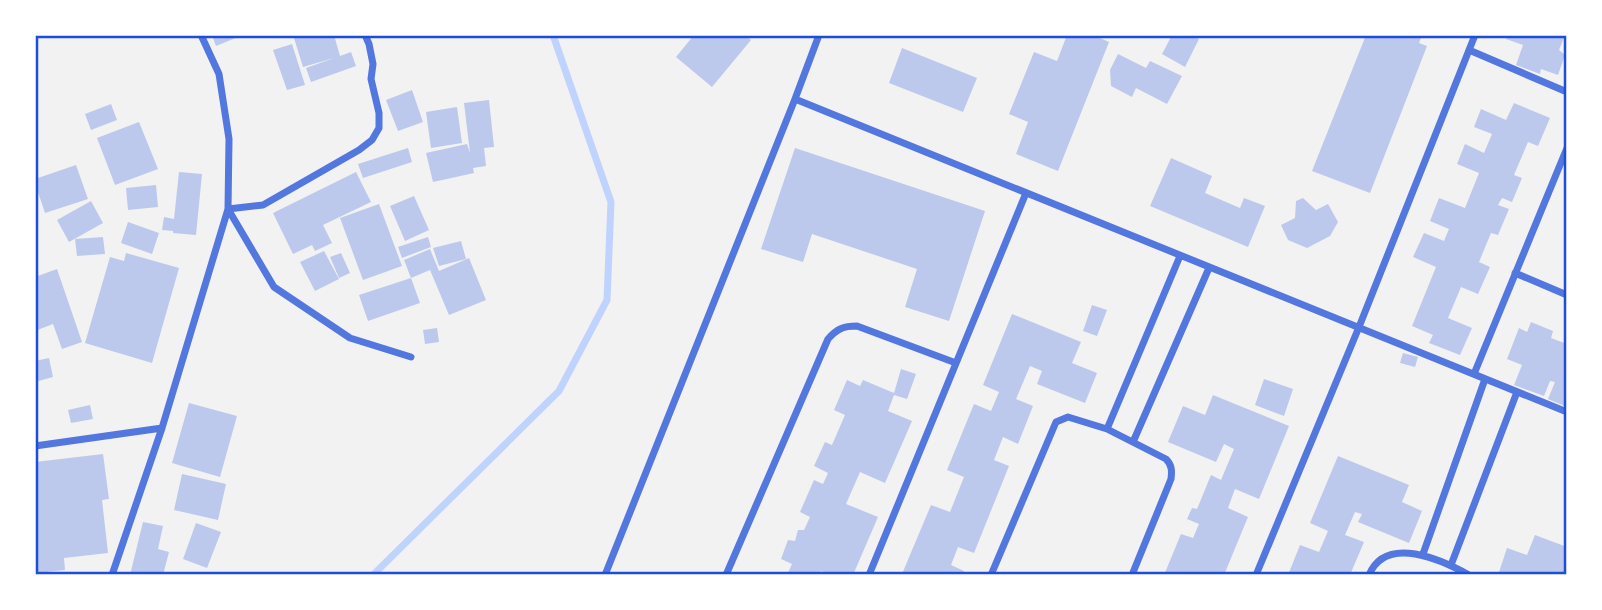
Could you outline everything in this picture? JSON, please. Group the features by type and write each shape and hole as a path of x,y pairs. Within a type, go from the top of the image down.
{"street":[{"path":"112,575 162,428 229,209 229,139 219,74 201,35"},
{"path":"229,209 263,205 372,140 379,128 379,113 371,79 373,64 365,35"},
{"path":"605,575 819,35"},
{"path":"1256,575 1359,327 1475,35"},
{"path":"1469,50 1567,92"},
{"path":"795,99 1567,412"},
{"path":"1474,374 1567,148"},
{"path":"869,575 1026,193"},
{"path":"229,209 274,287 349,338 411,356"},
{"path":"1107,429 1180,256"},
{"path":"1133,442 1209,268"},
{"path":"1515,273 1567,295"},
{"path":"726,575 828,339 836,329 857,326 956,363"},
{"path":"1423,554 1485,379"},
{"path":"1451,565 1517,392"},
{"path":"991,575 1056,422 1068,417 1107,429 1170,463 1171,480 1132,575"},
{"path":"35,446 162,428"},
{"path":"1369,575 1376,562 1392,554 1423,554 1469,575"}],"building":[{"path":"212,35 243,35 216,46"},
{"path":"302,35 334,35 340,56 351,52 356,66 311,82 306,68 334,58 303,67 294,38"},
{"path":"694,35 745,35 751,40 712,87 676,57"},
{"path":"1067,35 1093,35 1109,42 1058,171 1016,154 1028,122 1009,114 1034,52 1057,61"},
{"path":"1172,35 1191,35 1199,39 1185,67 1162,54"},
{"path":"1366,35 1422,35 1419,43 1427,46 1370,193 1312,171"},
{"path":"1507,35 1565,35 1559,50 1565,55 1558,75 1541,69 1540,74 1516,65 1523,45 1506,39"},
{"path":"292,44 305,85 287,90 273,50"},
{"path":"902,48 977,78 963,112 889,83"},
{"path":"1118,54 1146,68 1150,61 1182,76 1167,104 1136,88 1132,97 1111,86 1110,70"},
{"path":"412,90 423,122 398,131 386,100"},
{"path":"489,100 494,147 484,148 486,166 473,168 474,173 433,182 426,153 467,144 470,153 464,103"},
{"path":"1514,103 1550,118 1538,146 1528,142 1514,175 1522,178 1512,202 1502,198 1498,205 1509,209 1498,235 1491,233 1479,262 1490,267 1478,294 1461,287 1448,318 1472,328 1460,355 1429,343 1433,335 1412,326 1436,267 1413,257 1424,233 1444,241 1449,229 1430,221 1439,198 1465,208 1479,173 1457,164 1465,144 1484,153 1492,134 1474,127 1481,109 1506,120"},
{"path":"111,104 117,120 91,130 85,114"},
{"path":"457,107 462,143 431,148 426,112"},
{"path":"139,122 158,169 115,185 97,138"},
{"path":"408,148 412,162 363,178 358,164"},
{"path":"795,148 985,211 949,321 905,307 917,269 812,234 803,262 761,249"},
{"path":"1171,158 1212,176 1205,193 1240,208 1244,198 1265,206 1248,247 1150,206"},
{"path":"76,165 88,199 45,213 35,179"},
{"path":"179,172 202,174 196,235 162,230 164,217 174,219"},
{"path":"356,172 371,202 323,225 332,243 315,251 312,245 293,254 273,213"},
{"path":"156,185 158,207 128,210 126,188"},
{"path":"414,196 429,230 405,241 390,206"},
{"path":"1303,198 1316,210 1328,204 1338,222 1330,236 1307,248 1288,240 1281,225 1295,218 1296,201"},
{"path":"91,201 103,223 69,242 57,220"},
{"path":"379,204 402,266 363,280 340,218"},
{"path":"128,222 159,233 152,254 121,243"},
{"path":"103,237 105,254 77,256 75,239"},
{"path":"428,237 431,247 402,258 398,247"},
{"path":"461,241 466,259 439,266 433,248"},
{"path":"430,249 439,271 469,258 486,300 449,315 430,270 411,278 404,260"},
{"path":"324,251 339,279 315,291 300,262"},
{"path":"126,253 179,268 152,363 85,343 110,257 124,261"},
{"path":"341,253 350,273 339,278 330,257"},
{"path":"57,269 82,342 62,349 53,324 35,331 35,277"},
{"path":"411,278 420,303 368,321 359,295"},
{"path":"1092,305 1107,310 1097,336 1083,331"},
{"path":"1012,314 1081,342 1072,363 1097,373 1085,403 1037,384 1042,371 1030,366 1016,399 1033,406 1018,444 1003,437 994,460 1009,466 974,553 958,547 951,565 964,571 962,575 902,574 931,505 950,512 964,477 947,470 974,404 991,411 999,392 983,385"},
{"path":"1531,322 1553,331 1551,338 1567,344 1567,407 1548,399 1555,382 1550,381 1544,396 1514,385 1522,365 1507,359 1519,328 1527,332"},
{"path":"437,328 439,342 425,344 423,330"},
{"path":"1403,353 1418,357 1415,367 1400,363"},
{"path":"49,358 53,377 35,382 35,361"},
{"path":"901,369 916,374 907,399 894,395 888,411 912,421 885,483 860,472 846,504 878,517 853,575 830,575 821,571 820,575 787,575 792,564 781,559 788,540 795,541 798,530 804,530 810,517 800,512 814,480 823,484 828,473 814,466 825,442 832,445 845,415 834,410 847,380 860,386 863,380 894,393"},
{"path":"1264,379 1293,389 1284,416 1255,405"},
{"path":"1213,395 1289,426 1259,499 1235,489 1228,508 1248,517 1224,575 1164,575 1181,534 1193,538 1199,524 1187,519 1192,508 1197,509 1211,475 1221,480 1234,449 1224,444 1216,462 1168,442 1183,406 1205,415"},
{"path":"189,403 237,416 220,477 172,463"},
{"path":"90,405 93,419 71,423 68,410"},
{"path":"103,454 109,499 102,500 108,553 64,558 65,570 35,573 35,462"},
{"path":"1338,456 1409,485 1402,502 1422,511 1409,543 1358,522 1362,514 1355,512 1345,535 1364,542 1350,575 1288,575 1300,545 1319,552 1328,531 1310,523"},
{"path":"182,474 226,484 218,520 174,510"},
{"path":"143,522 163,526 158,549 169,552 163,575 130,575"},
{"path":"196,523 221,532 207,568 183,559"},
{"path":"1535,535 1567,547 1567,575 1498,575 1507,548 1527,555"}],"waterway":[{"path":"373,575 559,391 607,300 611,202 553,35"}]}
